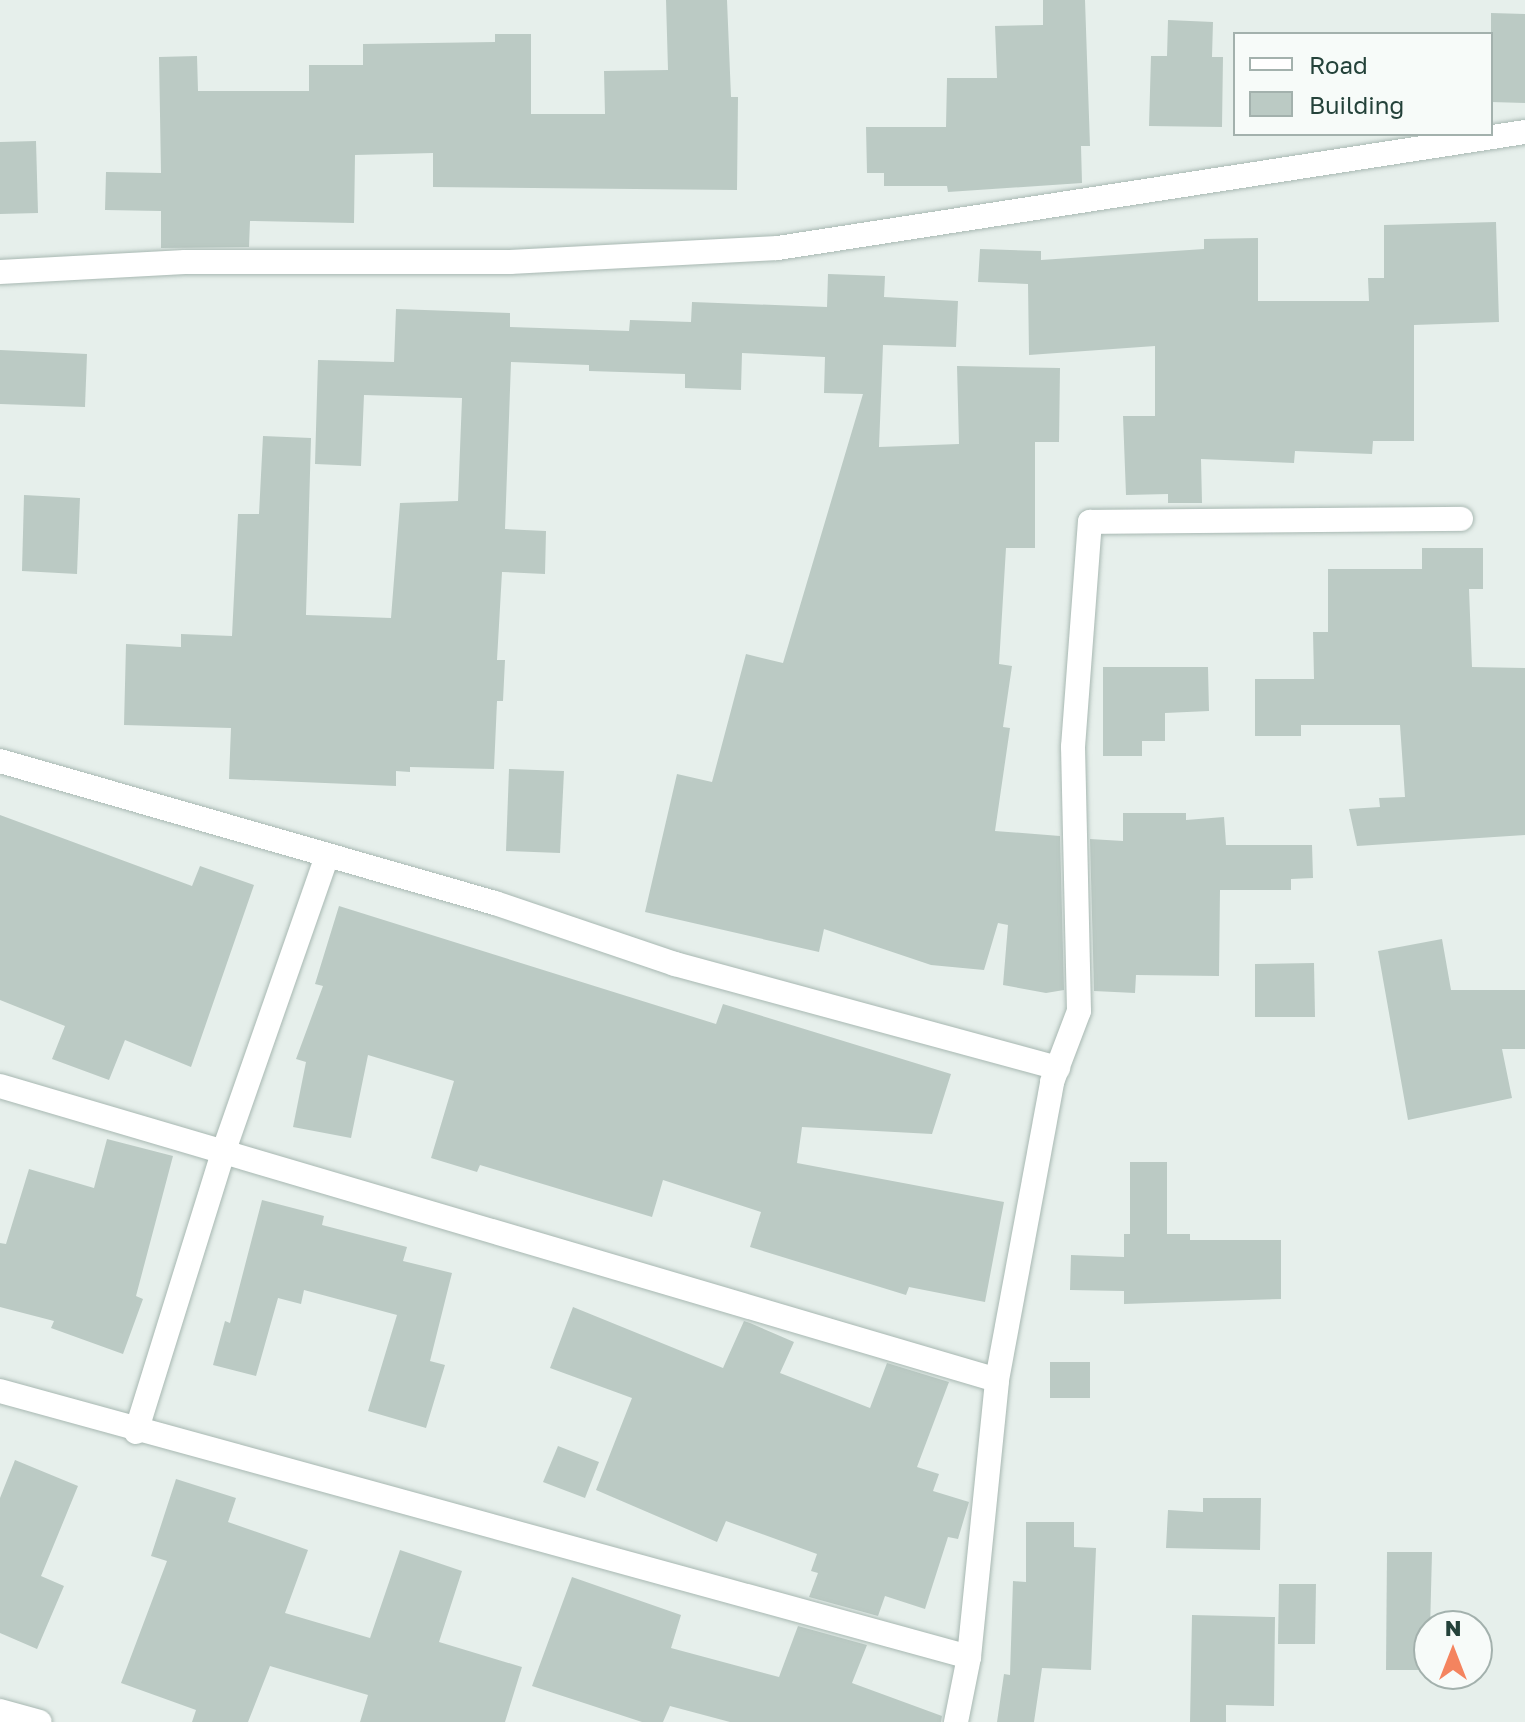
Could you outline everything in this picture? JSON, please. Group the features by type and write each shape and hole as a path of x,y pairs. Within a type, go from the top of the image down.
{"street":[{"path":"0,272 185,262 510,262 778,248 1525,132"},
{"path":"956,1722 969,1657 997,1380 1052,1082 1079,1011 1073,747 1090,522 1461,519"},
{"path":"0,761 495,903 675,964 1058,1068"},
{"path":"136,1432 223,1153 327,856"},
{"path":"0,1086 997,1380"},
{"path":"0,1391 136,1432 969,1657"},
{"path":"0,1711 40,1722"}],"building":[{"path":"666,0 727,0 731,97 738,97 737,190 433,187 433,153 355,155 354,223 250,221 249,247 161,248 161,211 105,210 106,172 161,173 159,57 197,56 198,91 309,91 309,65 363,65 363,44 495,42 495,34 531,34 531,114 605,114 604,71 668,70"},
{"path":"1043,0 1085,0 1090,146 1081,146 1082,183 948,192 947,186 884,186 884,173 867,173 866,127 946,127 947,78 997,78 995,26 1043,25"},
{"path":"1491,13 1525,14 1525,103 1493,102"},
{"path":"1168,20 1213,22 1212,57 1223,57 1222,127 1149,126 1151,56 1167,56"},
{"path":"36,141 38,213 0,214 0,142"},
{"path":"1496,222 1499,322 1414,325 1414,441 1373,441 1372,454 1295,451 1294,463 1201,459 1202,503 1168,503 1168,494 1126,495 1123,416 1155,416 1155,346 1029,355 1028,284 978,282 980,249 1041,251 1041,260 1204,249 1204,239 1258,238 1258,301 1369,301 1368,278 1384,278 1384,225"},
{"path":"828,274 885,276 884,297 958,301 956,347 883,345 879,447 959,444 957,366 1060,368 1059,442 1035,442 1035,548 1006,548 999,664 1012,666 1003,727 1010,728 995,831 1060,836 1064,990 1046,993 1003,985 1008,925 998,923 984,970 931,965 824,929 819,952 645,912 677,774 712,782 746,654 783,663 863,394 824,393 825,357 742,353 741,390 685,388 685,374 589,371 589,365 511,362 505,529 546,531 545,574 502,572 497,660 505,660 503,701 497,701 494,769 410,767 410,772 396,771 396,786 229,779 231,728 124,725 126,644 181,647 181,634 232,636 238,514 259,514 263,436 311,438 306,615 391,618 400,503 458,501 462,398 364,395 361,466 315,464 318,360 394,362 396,309 510,313 510,327 629,331 630,320 691,322 692,302 827,307"},
{"path":"0,350 87,354 85,407 0,404"},
{"path":"24,495 80,498 77,574 22,571"},
{"path":"1422,548 1483,548 1483,589 1469,589 1472,667 1525,668 1525,835 1357,846 1349,809 1380,807 1379,798 1405,797 1400,725 1301,725 1301,736 1255,736 1255,679 1314,679 1313,632 1328,632 1328,569 1422,569"},
{"path":"1103,667 1208,667 1209,711 1165,713 1165,741 1142,741 1142,756 1103,756"},
{"path":"509,769 564,771 560,853 506,851"},
{"path":"1123,813 1186,813 1186,820 1224,817 1226,845 1312,845 1313,878 1291,879 1291,890 1220,890 1219,976 1136,975 1135,993 1094,991 1090,839 1123,841"},
{"path":"0,815 192,886 200,866 254,885 191,1067 125,1040 109,1080 52,1059 65,1026 0,1000"},
{"path":"339,906 716,1024 723,1004 951,1074 932,1134 802,1127 797,1163 1004,1202 985,1302 909,1287 906,1295 750,1247 761,1212 663,1180 652,1217 480,1165 477,1172 431,1158 454,1081 368,1055 351,1138 293,1127 306,1062 296,1059 323,986 315,984"},
{"path":"1442,939 1451,990 1525,990 1525,1049 1502,1049 1512,1098 1408,1120 1378,951"},
{"path":"1314,963 1315,1017 1255,1017 1255,964"},
{"path":"107,1139 173,1156 136,1296 143,1299 123,1354 51,1328 54,1321 0,1307 0,1243 6,1244 29,1169 94,1188"},
{"path":"1130,1162 1167,1162 1167,1234 1190,1234 1190,1240 1281,1240 1281,1299 1124,1304 1124,1291 1070,1290 1071,1255 1124,1257 1124,1234 1130,1234"},
{"path":"262,1200 324,1216 322,1225 407,1247 403,1261 452,1273 430,1361 445,1365 426,1428 368,1411 397,1315 304,1290 301,1304 278,1298 256,1376 213,1365 225,1321 230,1323"},
{"path":"573,1307 723,1368 744,1321 750,1323 794,1342 780,1373 870,1408 887,1363 949,1382 917,1467 939,1474 933,1491 969,1502 958,1539 948,1537 925,1609 885,1596 878,1616 809,1597 818,1573 811,1571 817,1554 726,1521 717,1542 596,1490 632,1398 550,1368"},
{"path":"1050,1362 1090,1362 1090,1398 1050,1398"},
{"path":"558,1446 599,1462 585,1498 543,1482"},
{"path":"15,1460 78,1486 41,1576 64,1586 37,1649 0,1633 0,1498"},
{"path":"176,1479 236,1498 228,1522 308,1550 285,1613 370,1638 400,1550 462,1571 439,1642 522,1667 505,1722 360,1722 368,1695 270,1666 248,1722 192,1722 196,1710 121,1683 167,1561 151,1556"},
{"path":"1203,1498 1261,1498 1260,1550 1166,1548 1168,1510 1203,1512"},
{"path":"1026,1522 1074,1522 1074,1547 1096,1548 1091,1670 1042,1668 1034,1722 997,1722 1004,1674 1010,1675 1013,1581 1026,1582"},
{"path":"1387,1552 1432,1552 1431,1610 1413,1610 1413,1670 1386,1670"},
{"path":"572,1577 681,1615 671,1648 779,1677 798,1626 867,1645 852,1683 942,1716 941,1722 730,1722 670,1706 663,1722 642,1722 532,1686"},
{"path":"1279,1584 1316,1584 1315,1644 1278,1644"},
{"path":"1192,1615 1275,1617 1274,1706 1226,1705 1226,1722 1190,1722"}]}
